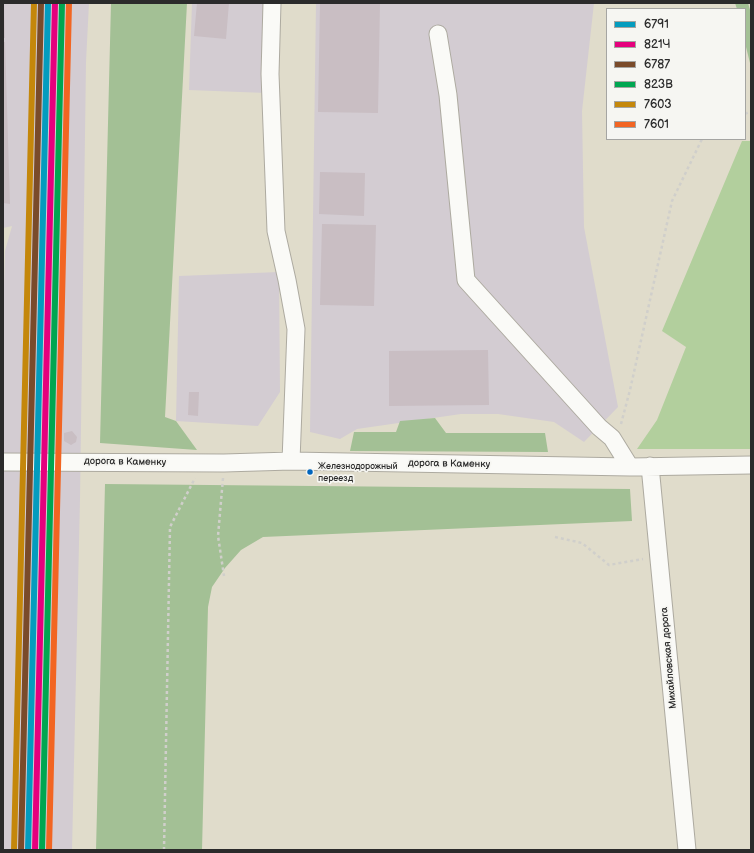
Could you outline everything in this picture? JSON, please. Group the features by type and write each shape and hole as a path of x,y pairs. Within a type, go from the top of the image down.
{"street":[{"path":"272,3 270,74 276,231 296,330 291,461"},
{"path":"438,34 448,95 466,280 599,427 612,438 630,467"},
{"name":"дорога в Каменку","path":"3,462 224,463 291,461 630,467 751,464"},
{"name":"Михайловская дорога","path":"650,466 687,850"}],"path":[{"path":"612,438 621,423 630,390 672,201 702,140"},
{"path":"57,450 60,333"},
{"path":"164,850 170,527 202,463"},
{"path":"224,463 218,536 224,576"},
{"path":"555,537 582,543 609,565 659,555"}],"shaded area":[{"path":"3,3 89,3 86,62 80,499 72,850 3,850 3,318 5,251 12,226 3,228"},
{"path":"192,3 266,3 266,93 189,90"},
{"path":"316,3 594,3 582,111 584,227 618,407 584,442 554,422 498,414 461,414 357,429 340,439 310,432"},
{"path":"279,272 280,392 258,426 176,421 179,276"}],"green space":[{"path":"111,3 187,3 165,417 176,421 197,450 100,443"},
{"path":"735,3 748,3 751,13 750,63 746,47 746,8 737,8"},
{"path":"742,141 751,141 751,449 637,449 657,420 686,347 662,331"},
{"path":"435,418 446,433 545,433 548,452 350,451 354,432 396,432 400,421"},
{"path":"105,484 630,489 632,521 263,537 241,550 225,568 212,587 208,607 202,850 96,850"}],"building":[{"path":"4,3 5,38 3,38"},
{"path":"197,3 229,3 226,39 194,36"},
{"path":"320,3 380,3 378,113 318,112"},
{"path":"3,42 5,42 10,204 3,203"},
{"path":"320,172 365,173 364,216 319,214"},
{"path":"322,224 376,225 374,306 320,305"},
{"path":"488,350 489,405 389,406 389,351"},
{"path":"189,392 199,392 198,416 188,415"},
{"path":"72,431 77,437 76,442 71,445 64,441 64,433"}],"transit line":[{"name":"7603","path":"14,850 34,3"},
{"name":"6787","path":"21,850 41,3"},
{"name":"6791","path":"28,850 48,3"},
{"name":"821Ч","path":"35,850 55,3"},
{"name":"823В","path":"42,850 62,3"},
{"name":"7601","path":"49,850 69,3"}],"place":[{"name":"Железнодорожный переезд","path":"310,472"}]}
